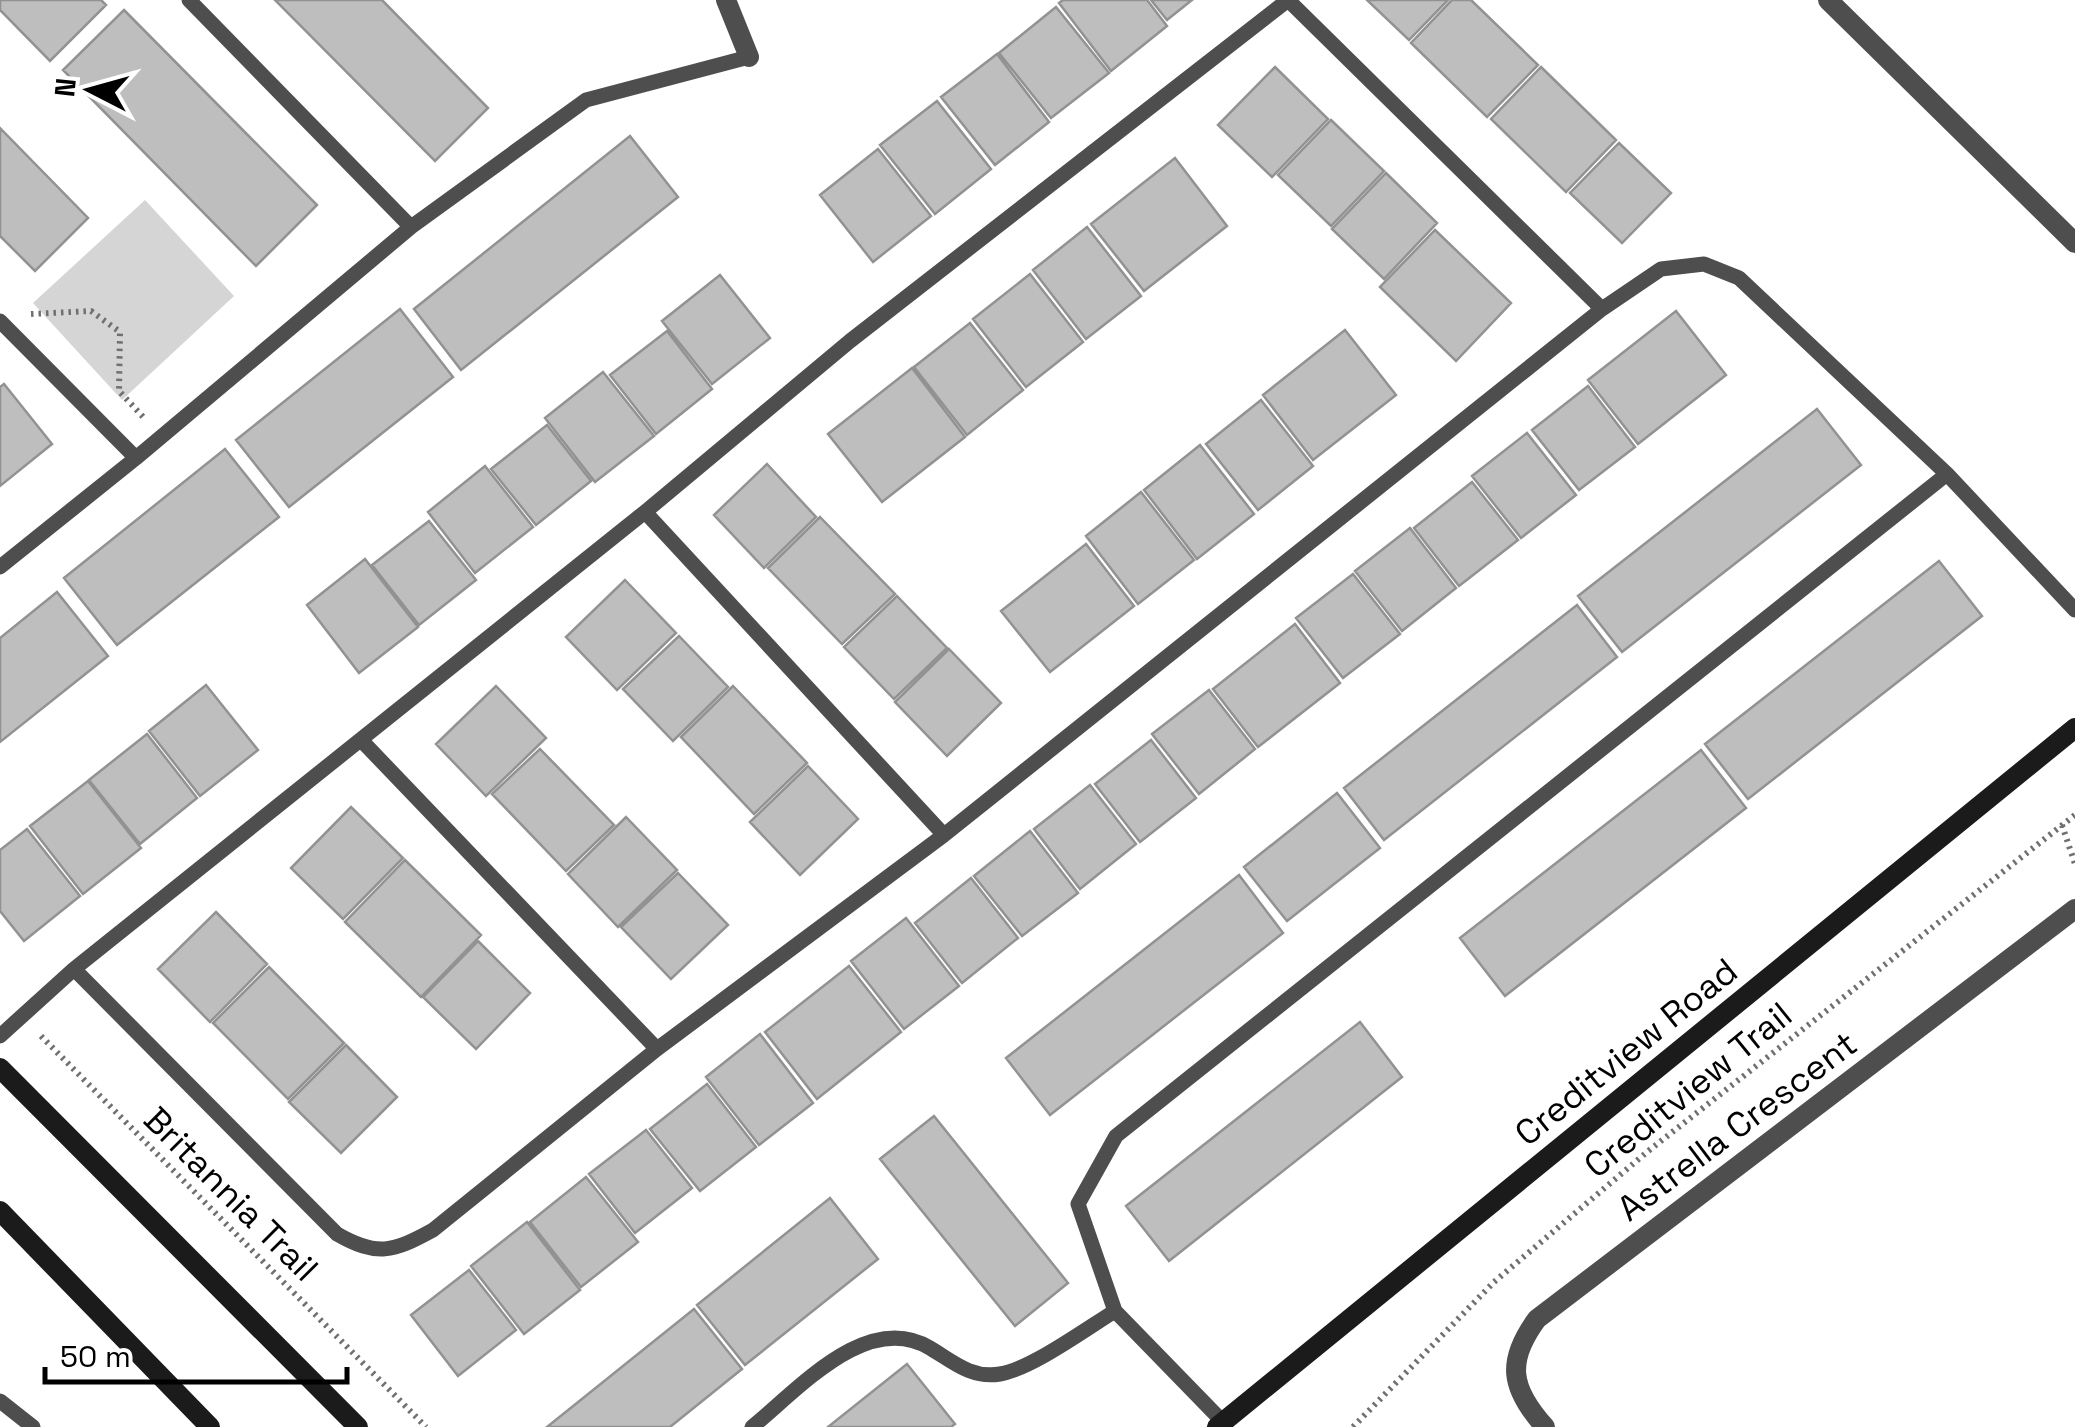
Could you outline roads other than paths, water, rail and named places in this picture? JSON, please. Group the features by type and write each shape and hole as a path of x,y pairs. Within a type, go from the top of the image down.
{"main road":[{"name":"Creditview Road","path":"1220,1424 2075,728"},
{"path":"0,1068 358,1427"},
{"path":"0,1211 210,1427"}],"street":[{"path":"726,0 749,57"},
{"path":"1828,0 2075,243"},
{"name":"Astrella Crescent","path":"1545,1427 1520,1392 1514,1366 1521,1341 1538,1319 2075,909"}],"lane":[{"path":"189,0 411,226"},
{"path":"0,1036 74,969 645,512 850,341 1288,0 1602,309"},
{"path":"0,566 136,458 411,226 586,100 749,57"},
{"path":"74,969 337,1234 365,1250 405,1246 433,1230 656,1049 944,835 1602,309 1661,269 1704,264 1738,278 1948,474 2075,610"},
{"path":"0,321 136,458"},
{"path":"1220,1424 1115,1312 1078,1204 1116,1136 1948,474"},
{"path":"645,512 944,835"},
{"path":"362,741 656,1049"},
{"path":"752,1427 848,1350 888,1336 926,1345 968,1372 998,1375 1017,1369 1115,1312"},
{"path":"0,1401 33,1427"}]}
